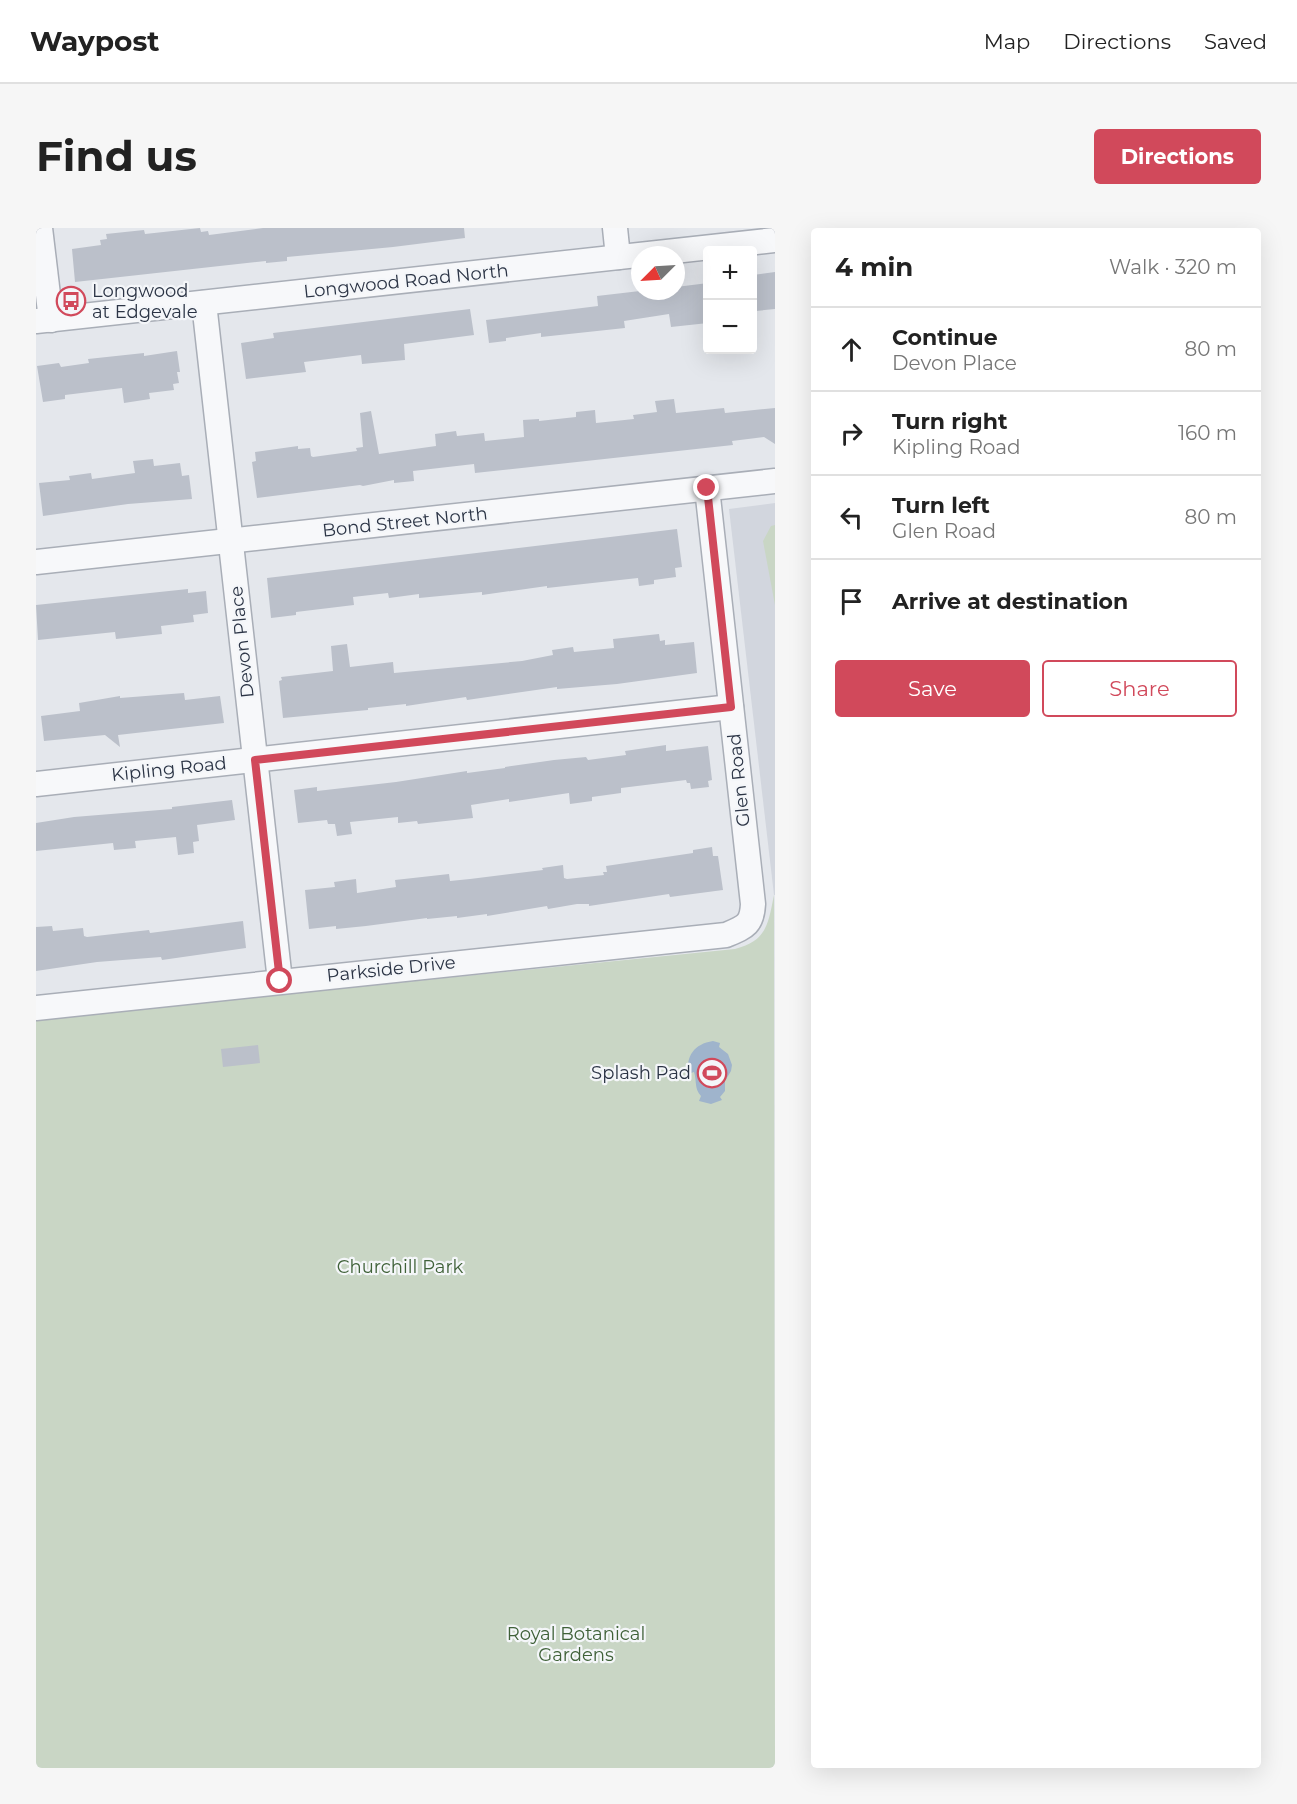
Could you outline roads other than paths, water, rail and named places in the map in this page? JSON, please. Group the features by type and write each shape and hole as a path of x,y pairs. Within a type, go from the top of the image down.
{"street":[{"path":"40,228 43,320"},
{"path":"615,228 618,257"},
{"name":"Longwood Road North","path":"43,320 775,240"},
{"name":"Devon Place","path":"204,303 280,981"},
{"name":"Bond Street North","path":"36,562 775,481"},
{"name":"Glen Road","path":"707,488 753,904 752,916 746,927"},
{"name":"Kipling Road","path":"36,784 731,707"},
{"name":"Parkside Drive","path":"36,1008 726,935 746,927"}],"water":[{"name":"Splash Pad","path":"713,1041 720,1043 719,1047 728,1054 732,1065 725,1081 725,1091 720,1097 722,1100 711,1104 699,1101 701,1096 696,1088 694,1072 688,1074 688,1062 696,1048"}],"place":[{"name":"Longwood at Edgevale","path":"71,301"},
{"name":"Splash Pad","path":"712,1073"}],"park label":[{"name":"Churchill Park","path":"400,1267"},
{"name":"Royal Botanical Gardens","path":"576,1644"}]}
